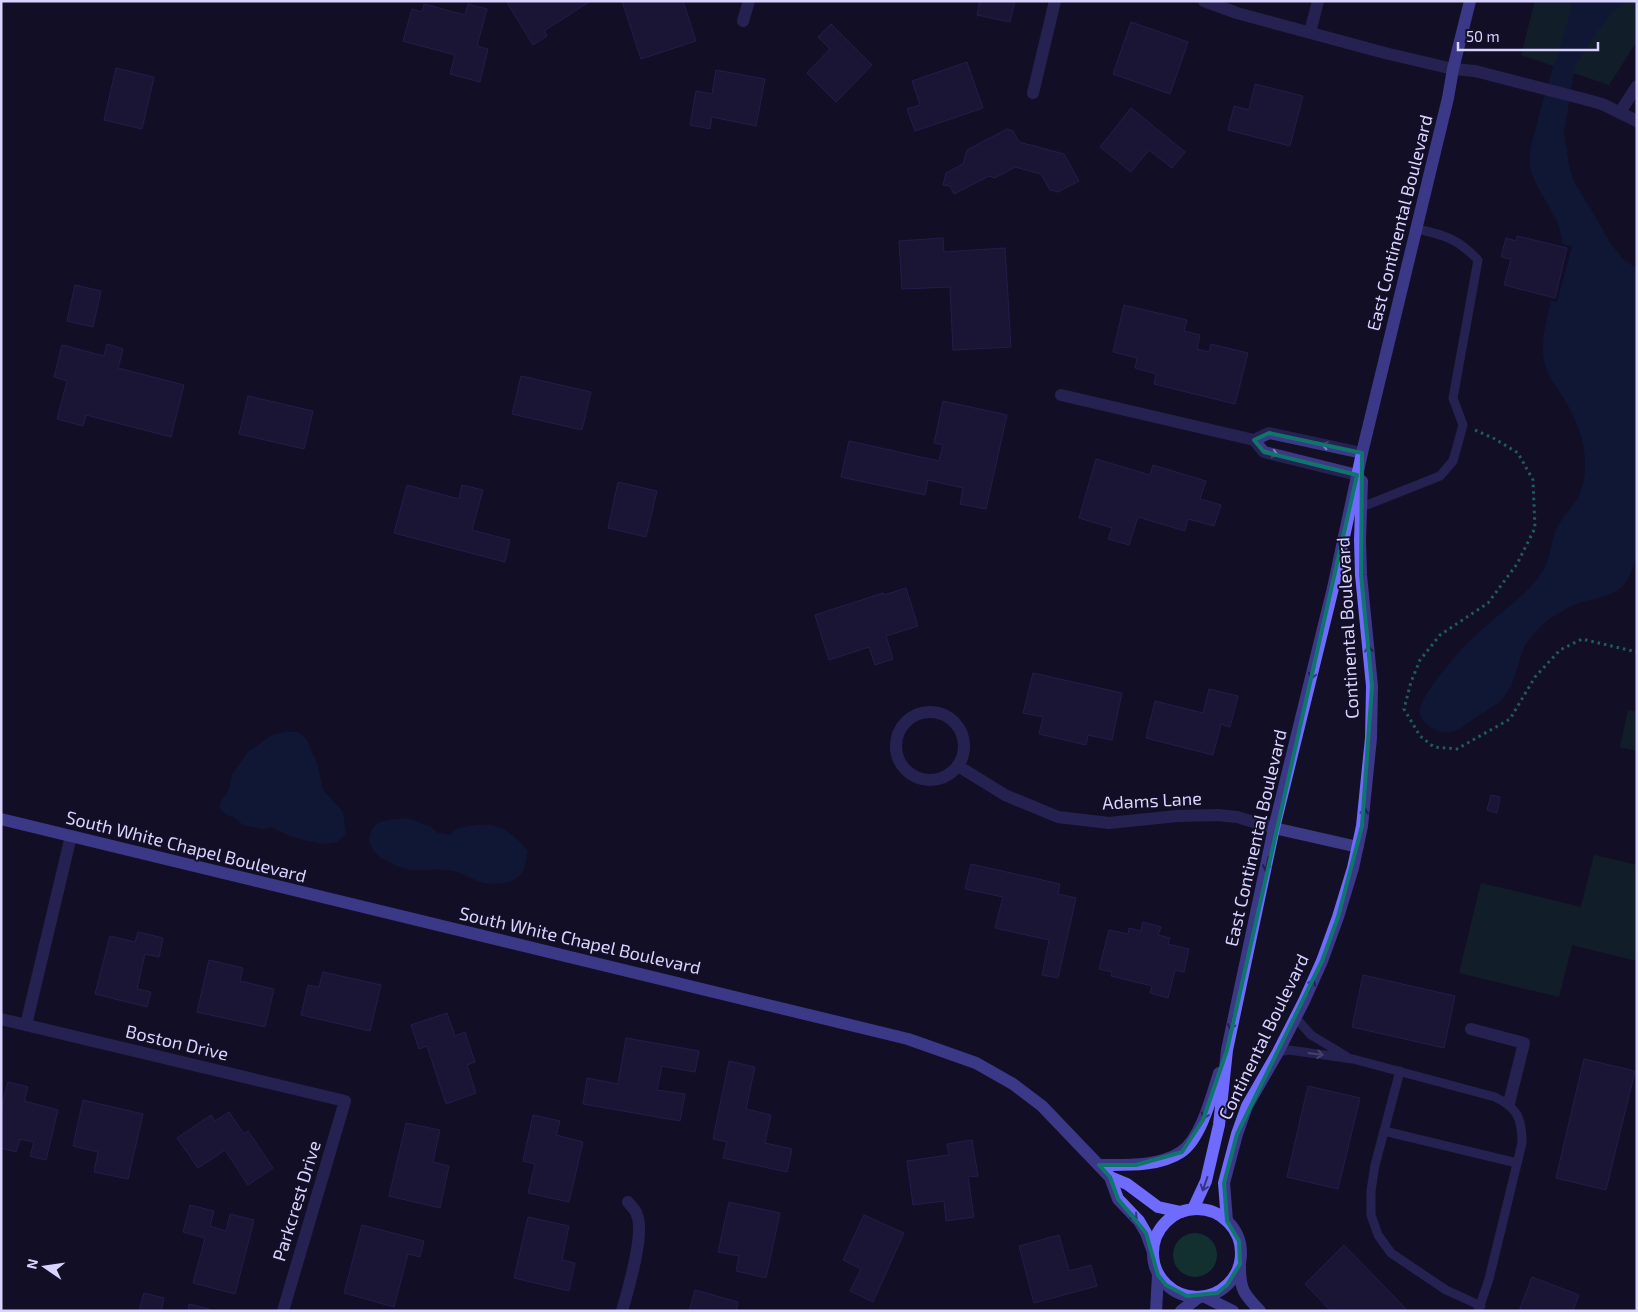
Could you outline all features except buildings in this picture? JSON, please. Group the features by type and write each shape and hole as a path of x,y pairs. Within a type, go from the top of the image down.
{"main road":[{"name":"East Continental Boulevard","path":"1187,1210 1206,1181 1219,1125 1227,1050 1274,828 1333,588 1362,454 1470,1"},
{"name":"Continental Boulevard","path":"1227,1221 1224,1184 1236,1134 1247,1106 1296,1018 1322,961 1338,917 1358,847 1368,784 1372,686 1361,575 1362,454"},
{"name":"South White Chapel Boulevard","path":"1,819 908,1039 976,1063 1013,1084 1042,1106 1099,1165 1110,1177 1118,1199 1139,1221 1153,1252"},
{"path":"1099,1165 1136,1166 1158,1162 1182,1152 1195,1137 1203,1120 1227,1050"},
{"name":"South White Chapel Boulevard","path":"1110,1177 1127,1184 1158,1207 1187,1210"},
{"path":"1156,1311 1158,1276 1153,1260 1155,1239 1161,1228 1170,1218 1187,1210 1206,1210 1217,1214 1227,1221 1234,1230 1241,1252 1240,1284 1249,1299 1260,1311"},
{"path":"1158,1276 1176,1292 1186,1296 1202,1297 1217,1293 1227,1285 1235,1275 1240,1264"},
{"path":"1181,1311 1202,1297"},
{"path":"1202,1297 1233,1311"}],"street":[{"path":"743,21 749,1"},
{"path":"1033,93 1055,1"},
{"path":"1204,1 1237,13 1385,53 1453,69 1475,71 1584,99 1620,112 1637,121"},
{"path":"1310,32 1318,1"},
{"path":"1620,112 1637,86"},
{"path":"1061,395 1254,440 1264,452 1358,475"},
{"path":"1254,440 1269,433 1362,454"},
{"path":"934,712 945,715 954,722 961,732 964,744 963,756 958,766 948,776 936,780 924,781 913,777 902,766 896,755 895,743 902,726 910,718 922,713 934,712"},
{"name":"Adams Lane","path":"958,766 1006,795 1058,817 1109,823 1177,816 1217,815 1237,817 1274,828 1358,847"},
{"path":"26,1025 71,836"},
{"name":"Boston Drive","path":"1,1020 345,1101"},
{"path":"1471,1029 1524,1043 1509,1104"},
{"name":"Parkcrest Drive","path":"283,1311 345,1101"},
{"path":"622,1311 633,1274 639,1229 638,1215 628,1202"}],"lane":[{"path":"1362,507 1440,476 1453,461 1463,425 1453,398 1478,260 1465,247 1444,235 1417,229"},
{"path":"1296,1018 1310,1034 1353,1059"},
{"path":"1278,1052 1290,1050 1353,1059 1496,1096 1509,1104 1518,1114 1522,1128 1522,1144 1480,1308 1446,1290 1391,1253 1378,1234 1372,1215 1371,1191 1375,1165 1400,1072"},
{"path":"1384,1131 1517,1164"}],"path":[{"path":"1463,425 1495,439 1518,453 1533,480 1535,528 1517,564 1488,603 1440,635 1420,660 1411,682 1404,709 1420,736 1434,747 1456,749 1475,740 1510,719 1535,677 1560,650 1582,639 1637,652"}],"highlighted area":[{"path":"1269,433 1362,453 1361,575 1372,686 1362,826 1338,917 1322,961 1237,1134 1224,1183 1227,1221 1239,1241 1240,1264 1227,1285 1217,1293 1187,1296 1166,1285 1158,1275 1146,1233 1118,1199 1110,1177 1099,1165 1136,1165 1182,1152 1203,1120 1227,1050 1357,475 1264,452 1254,440"}],"green space":[{"path":"1535,1 1637,1 1637,41 1609,85 1521,55"},
{"path":"1628,710 1637,712 1637,751 1620,747"},
{"path":"1594,855 1637,865 1637,961 1572,945 1559,997 1459,973 1481,883 1581,907"},
{"path":"1199,1233 1211,1239 1216,1246 1216,1264 1211,1271 1204,1276 1191,1277 1183,1274 1176,1267 1173,1251 1176,1243 1183,1236"}],"water":[{"path":"1572,1 1625,1 1599,29 1575,66 1564,132 1569,166 1574,182 1611,244 1623,259 1637,269 1637,555 1627,580 1618,590 1609,595 1567,608 1540,627 1527,642 1512,684 1501,701 1459,729 1446,733 1427,725 1421,717 1420,710 1426,695 1465,646 1536,581 1548,560 1558,526 1578,498 1584,482 1585,458 1581,435 1572,412 1553,382 1543,353 1544,331 1551,301 1557,302 1572,247 1562,243 1561,233 1554,214 1537,186 1530,166 1531,147 1570,14"},
{"path":"284,732 297,732 306,738 318,766 323,790 343,812 346,834 337,842 323,844 290,836 271,827 263,829 243,825 234,817 226,815 220,808 221,801 229,790 232,775 248,752 271,736"},
{"path":"408,818 431,827 438,833 449,835 467,826 488,825 503,829 516,838 528,851 523,871 512,880 498,884 489,884 453,871 412,870 395,865 375,852 371,844 370,835 373,827 381,822"}]}
